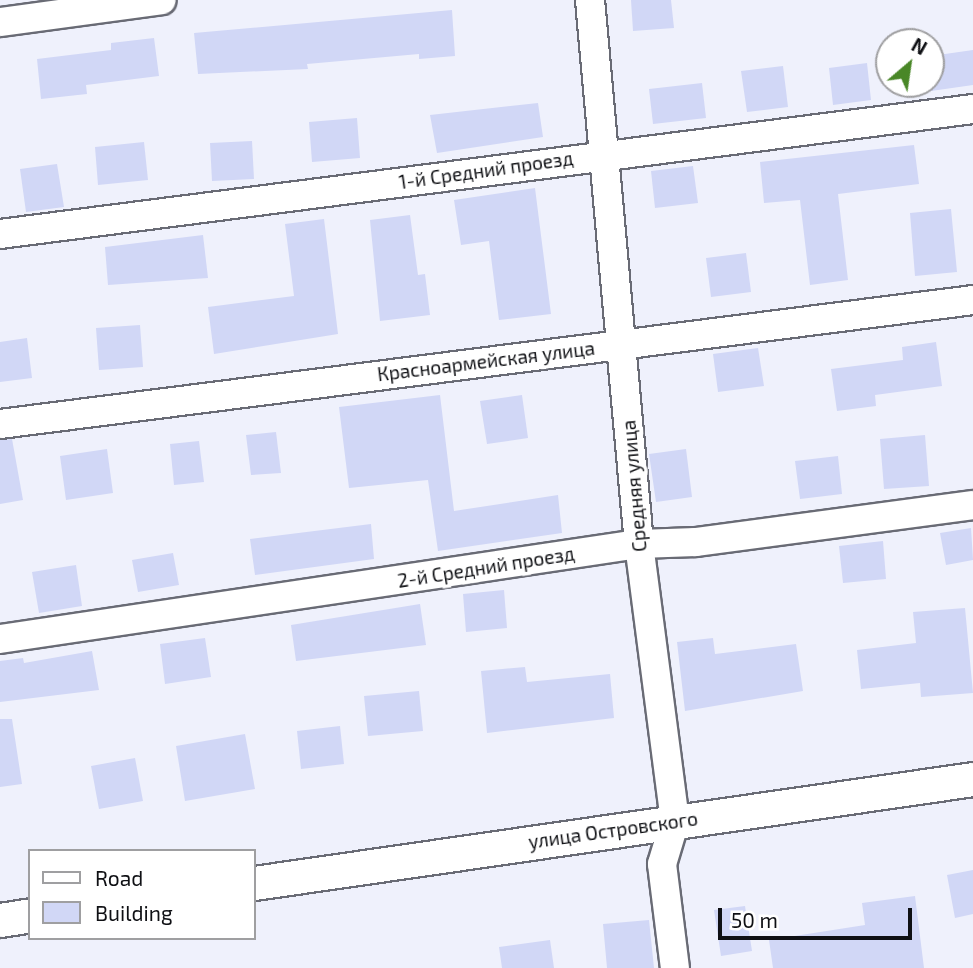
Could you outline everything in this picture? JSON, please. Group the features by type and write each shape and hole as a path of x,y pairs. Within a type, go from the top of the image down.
{"street":[{"path":"0,22 162,0"},
{"name":"Средняя улица","path":"590,0 639,544 675,821 662,864 675,968"},
{"name":"1-й Средний проезд","path":"0,234 603,154 973,109"},
{"name":"Красноармейская улица","path":"0,424 973,300"},
{"name":"2-й Средний проезд","path":"0,639 639,544 696,542 973,505"},
{"name":"улица Островского","path":"256,883 973,779"},
{"path":"0,920 28,915"}],"building":[{"path":"631,0 671,0 674,28 633,31"},
{"path":"452,10 455,56 419,59 419,54 307,64 308,69 198,74 194,33"},
{"path":"154,38 159,76 86,85 87,94 41,99 37,59 111,50 111,43"},
{"path":"973,50 973,85 945,89 945,54"},
{"path":"867,63 871,100 833,105 829,68"},
{"path":"783,66 788,107 747,112 741,71"},
{"path":"702,83 706,118 653,124 649,89"},
{"path":"538,103 543,137 437,153 430,115"},
{"path":"357,118 360,158 312,162 309,122"},
{"path":"252,141 254,179 212,181 210,143"},
{"path":"144,142 148,180 98,185 95,147"},
{"path":"914,145 919,184 838,194 848,280 810,285 800,200 764,203 760,162"},
{"path":"57,164 64,207 26,212 20,169"},
{"path":"693,166 698,203 655,208 651,171"},
{"path":"535,188 551,314 499,320 489,241 461,245 454,200"},
{"path":"951,209 957,272 915,276 910,213"},
{"path":"410,215 418,275 425,274 430,315 380,321 370,220"},
{"path":"324,219 338,334 214,354 208,307 294,296 285,224"},
{"path":"203,235 208,278 108,285 105,247"},
{"path":"746,253 751,292 711,297 706,258"},
{"path":"140,325 143,367 99,370 96,328"},
{"path":"27,338 32,378 0,382 0,342"},
{"path":"936,342 942,386 875,395 876,406 837,411 831,369 903,360 902,347"},
{"path":"758,348 764,386 718,392 713,354"},
{"path":"440,395 454,511 558,495 562,533 438,551 428,480 349,488 339,407"},
{"path":"522,395 528,438 487,444 480,401"},
{"path":"276,432 281,473 251,475 246,435"},
{"path":"925,435 929,486 884,489 880,439"},
{"path":"12,439 23,500 0,504 0,440"},
{"path":"199,441 204,482 174,485 170,444"},
{"path":"107,449 113,493 66,500 60,456"},
{"path":"686,449 692,497 656,502 649,454"},
{"path":"838,456 842,494 800,499 795,461"},
{"path":"371,524 374,559 255,575 250,539"},
{"path":"971,528 973,560 946,565 940,533"},
{"path":"883,541 886,579 843,583 839,546"},
{"path":"173,553 179,585 138,592 132,560"},
{"path":"76,565 82,606 39,613 32,572"},
{"path":"504,590 507,628 466,632 463,594"},
{"path":"420,604 426,645 296,661 291,625"},
{"path":"965,608 973,693 921,697 920,683 861,689 857,650 916,643 913,612"},
{"path":"205,638 211,677 165,684 160,644"},
{"path":"713,638 715,654 796,644 803,691 685,711 677,642"},
{"path":"92,651 99,690 0,702 0,661 23,658 24,663"},
{"path":"525,667 527,682 610,674 614,718 487,733 481,671"},
{"path":"419,691 423,731 368,736 364,696"},
{"path":"0,719 12,719 22,784 0,787"},
{"path":"340,726 344,764 301,769 297,731"},
{"path":"245,734 255,789 185,801 176,746"},
{"path":"135,758 143,801 99,809 91,766"},
{"path":"973,870 973,914 955,918 947,875"},
{"path":"915,896 924,968 773,968 769,940 865,925 862,903"},
{"path":"745,906 752,951 721,956 714,910"},
{"path":"649,920 654,968 607,968 603,924"},
{"path":"550,940 554,968 502,968 499,947"}]}
